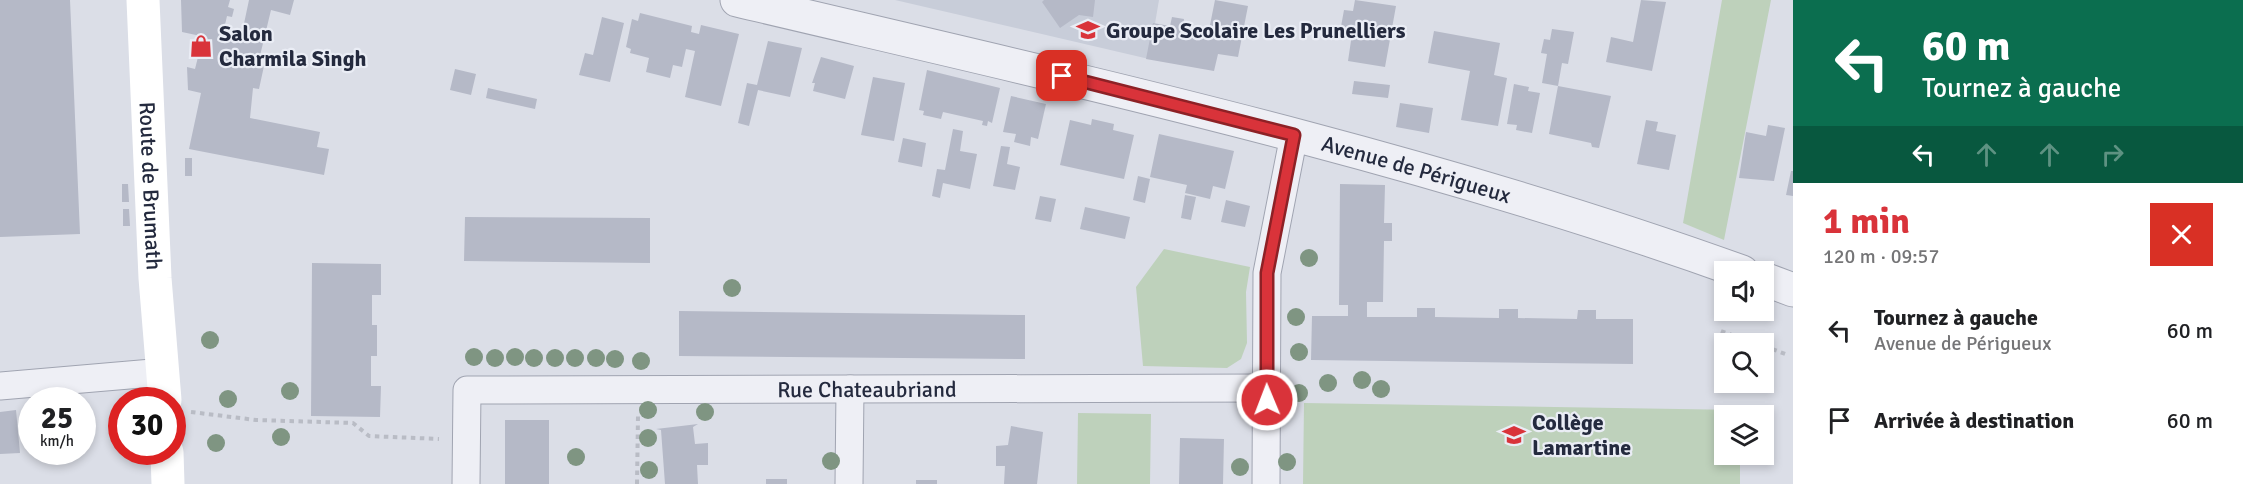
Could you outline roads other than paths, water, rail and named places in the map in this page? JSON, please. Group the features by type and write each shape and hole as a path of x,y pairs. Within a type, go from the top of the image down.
{"main road":[{"name":"Route de Brumath","path":"143,0 154,278 169,387"},
{"path":"167,465 168,484"}],"street":[{"name":"Avenue de Périgueux","path":"737,0 1073,79 1294,135 1540,203 1633,232 1714,262"},
{"path":"1266,484 1267,273 1294,135"},
{"path":"1774,283 1793,290"},
{"path":"0,386 108,392"},
{"name":"Rue Chateaubriand","path":"466,484 467,390 1266,388"},
{"path":"849,484 850,389"}],"place":[{"name":"Groupe Scolaire Les Prunelliers","path":"1088,30"},
{"name":"Salon Charmila Singh","path":"201,46"},
{"name":"Collège Lamartine","path":"1514,435"}]}
